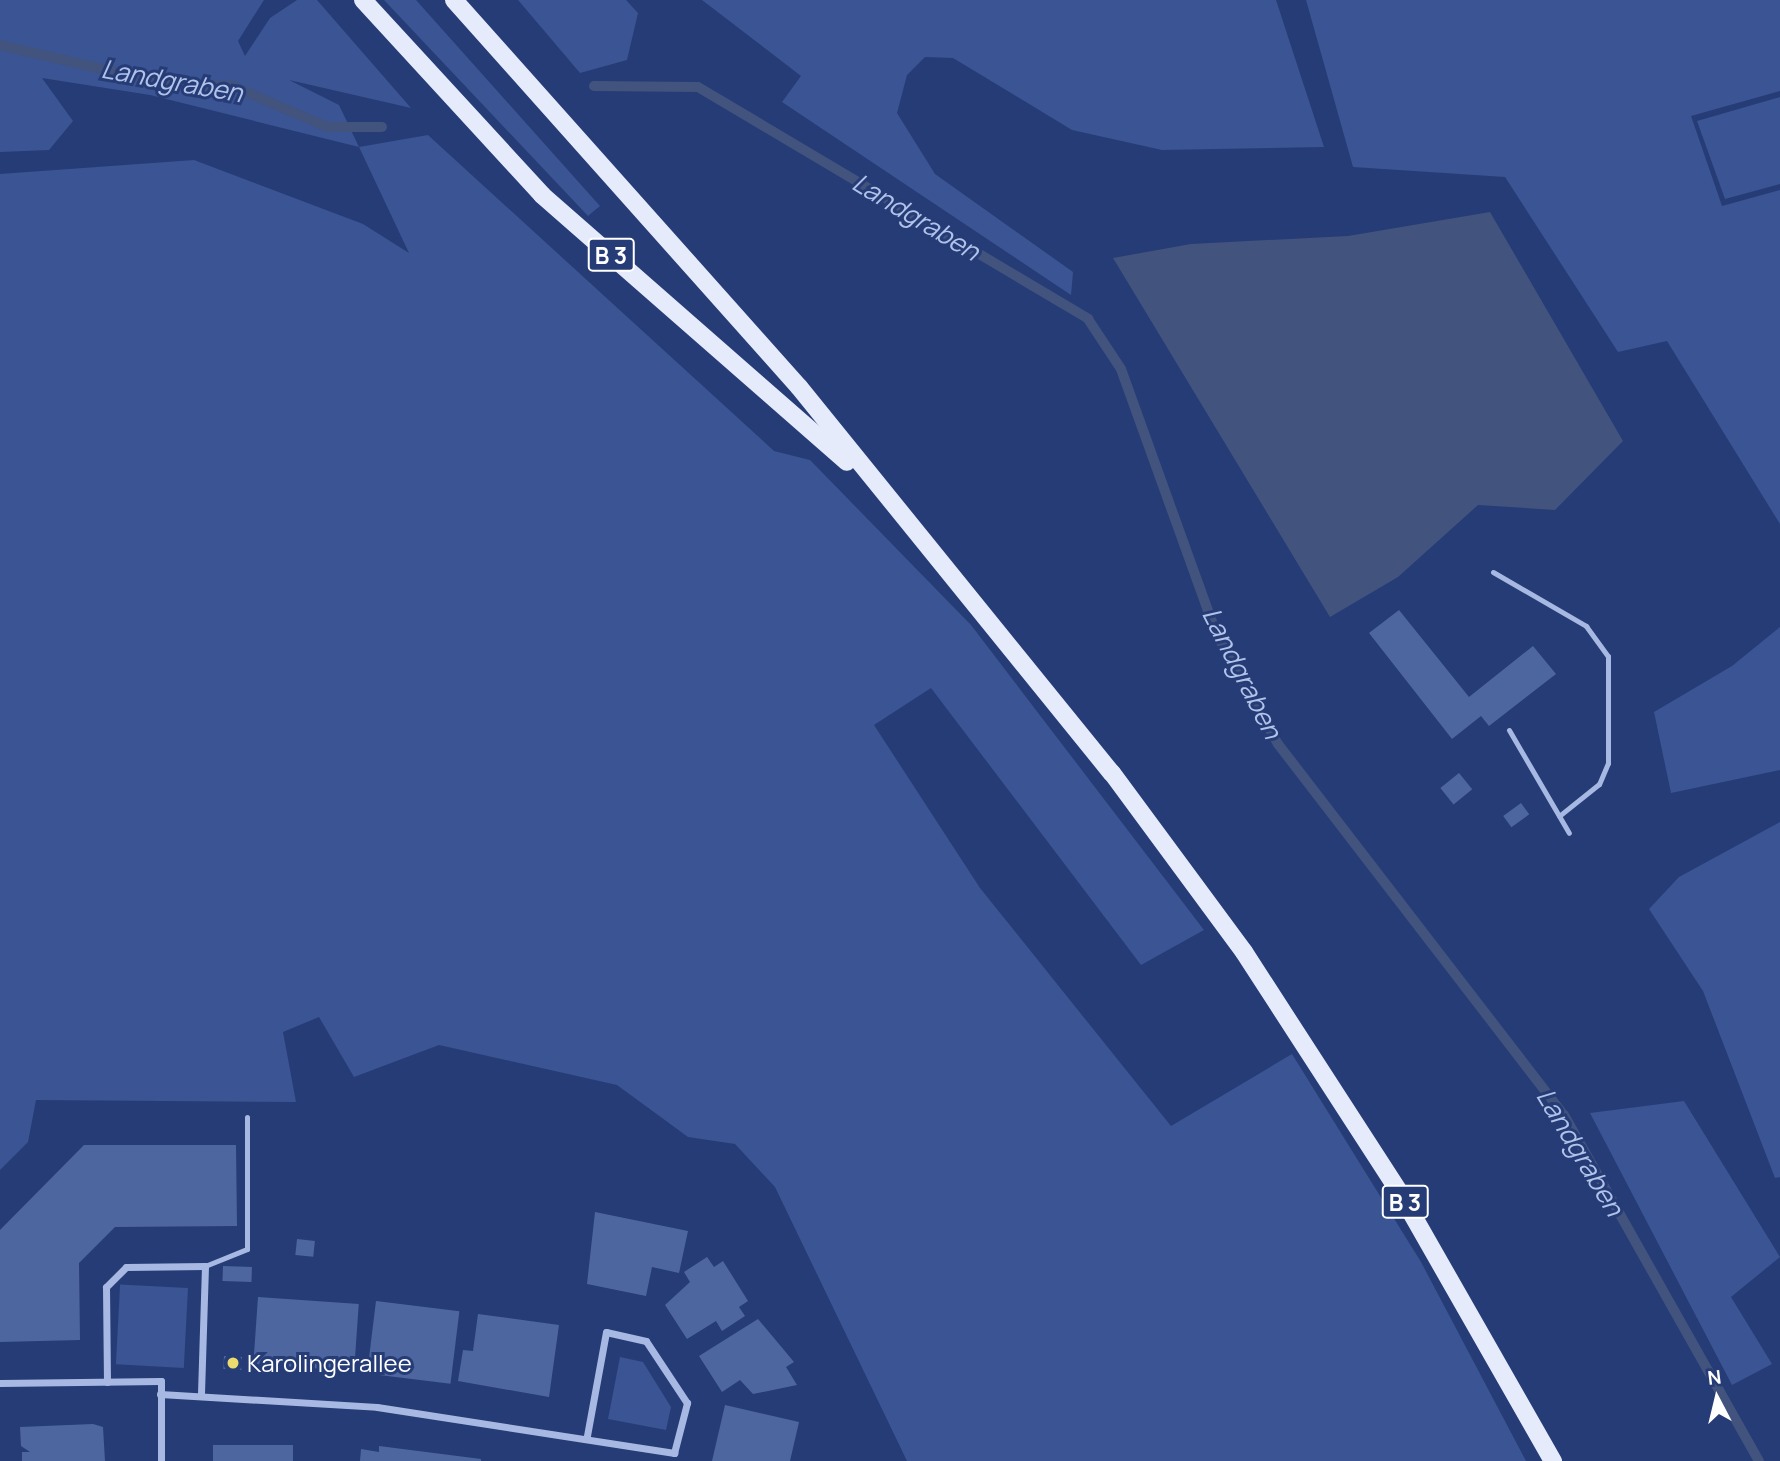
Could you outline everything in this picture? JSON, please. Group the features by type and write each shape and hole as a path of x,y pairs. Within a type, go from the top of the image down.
{"main road":[{"name":"B 3","path":"363,0 542,195 878,490"},
{"name":"B 3","path":"454,0 799,387 878,490 1112,773 1244,952 1400,1193 1553,1461"}],"street":[{"path":"107,1382 106,1287 126,1267 205,1266 201,1395"},
{"path":"160,1394 377,1407 587,1436 674,1453 687,1403 646,1340 606,1332 587,1436"},
{"path":"0,1382 161,1381 161,1461"}],"lane":[{"path":"1493,572 1586,626 1608,656 1611,728 1605,775 1559,816"},
{"path":"1509,730 1569,833"},
{"path":"205,1266 247,1249 247,1117"}],"shaded area":[{"path":"0,0 264,0 238,41 245,56 270,18 297,0 317,0 411,108 289,80 339,105 359,147 150,95 42,78 73,121 49,150 0,152"},
{"path":"384,0 416,0 600,206 588,216"},
{"path":"518,0 626,0 638,13 627,60 580,73"},
{"path":"702,0 1276,0 1324,147 1162,150 1072,130 953,58 925,57 907,75 897,113 935,174 1073,272 1071,295 782,102 801,76"},
{"path":"1306,0 1780,0 1780,91 1691,116 1722,206 1780,190 1780,524 1667,341 1618,352 1505,177 1353,167"},
{"path":"1780,97 1780,184 1725,199 1697,121"},
{"path":"428,135 774,451 810,460 971,625 1204,930 1141,965 931,688 874,725 980,888 1171,1126 1292,1054 1421,1262 1526,1461 907,1461 775,1187 735,1144 688,1137 617,1085 439,1045 354,1077 319,1017 283,1032 296,1102 36,1100 28,1142 0,1170 0,174 194,160 363,224 409,253 359,147"},
{"path":"1490,212 1623,441 1555,510 1478,505 1398,577 1330,617 1113,258 1191,244 1348,236"},
{"path":"1780,627 1780,770 1671,793 1654,712 1732,666"},
{"path":"1780,822 1780,1177 1775,1178 1703,991 1649,909 1679,877"},
{"path":"1684,1101 1780,1257 1731,1297 1772,1364 1732,1385 1590,1113"},
{"path":"120,1284 188,1288 184,1368 116,1364"},
{"path":"620,1357 643,1362 671,1407 666,1430 608,1419"}],"building":[{"path":"1399,610 1469,697 1533,646 1556,674 1489,726 1481,716 1452,739 1369,633"},
{"path":"1459,773 1472,789 1454,804 1440,788"},
{"path":"1521,803 1529,814 1511,827 1503,816"},
{"path":"84,1145 236,1145 237,1226 115,1227 79,1263 80,1340 0,1342 0,1230"},
{"path":"595,1212 688,1231 679,1273 652,1267 646,1296 587,1284"},
{"path":"297,1239 315,1241 313,1257 295,1255"},
{"path":"707,1257 714,1267 723,1261 748,1301 739,1307 745,1316 722,1331 716,1321 687,1339 665,1305 690,1282 684,1272"},
{"path":"223,1266 252,1267 251,1282 222,1281"},
{"path":"258,1297 359,1304 354,1371 253,1364"},
{"path":"376,1301 459,1311 450,1384 367,1373"},
{"path":"478,1314 559,1325 549,1397 458,1381 463,1350 473,1351"},
{"path":"758,1319 794,1362 786,1367 797,1385 753,1394 740,1380 722,1392 699,1356"},
{"name":"Karolingerallee","path":"224,1356 242,1357 241,1370 223,1369"},
{"path":"725,1405 799,1422 790,1461 712,1461"},
{"path":"93,1424 103,1427 105,1461 22,1461 22,1452 30,1452 21,1446 20,1427"},
{"path":"213,1445 293,1445 293,1461 213,1461"},
{"path":"379,1446 481,1461 360,1461 361,1449 379,1452"}],"waterway":[{"name":"Landgraben","path":"0,45 162,83 233,86 327,127 382,127"},
{"name":"Landgraben","path":"594,86 698,87 1088,319 1121,369 1217,635 1278,744 1564,1115 1759,1461"}],"place":[{"name":"Karolingerallee","path":"233,1363"}]}
